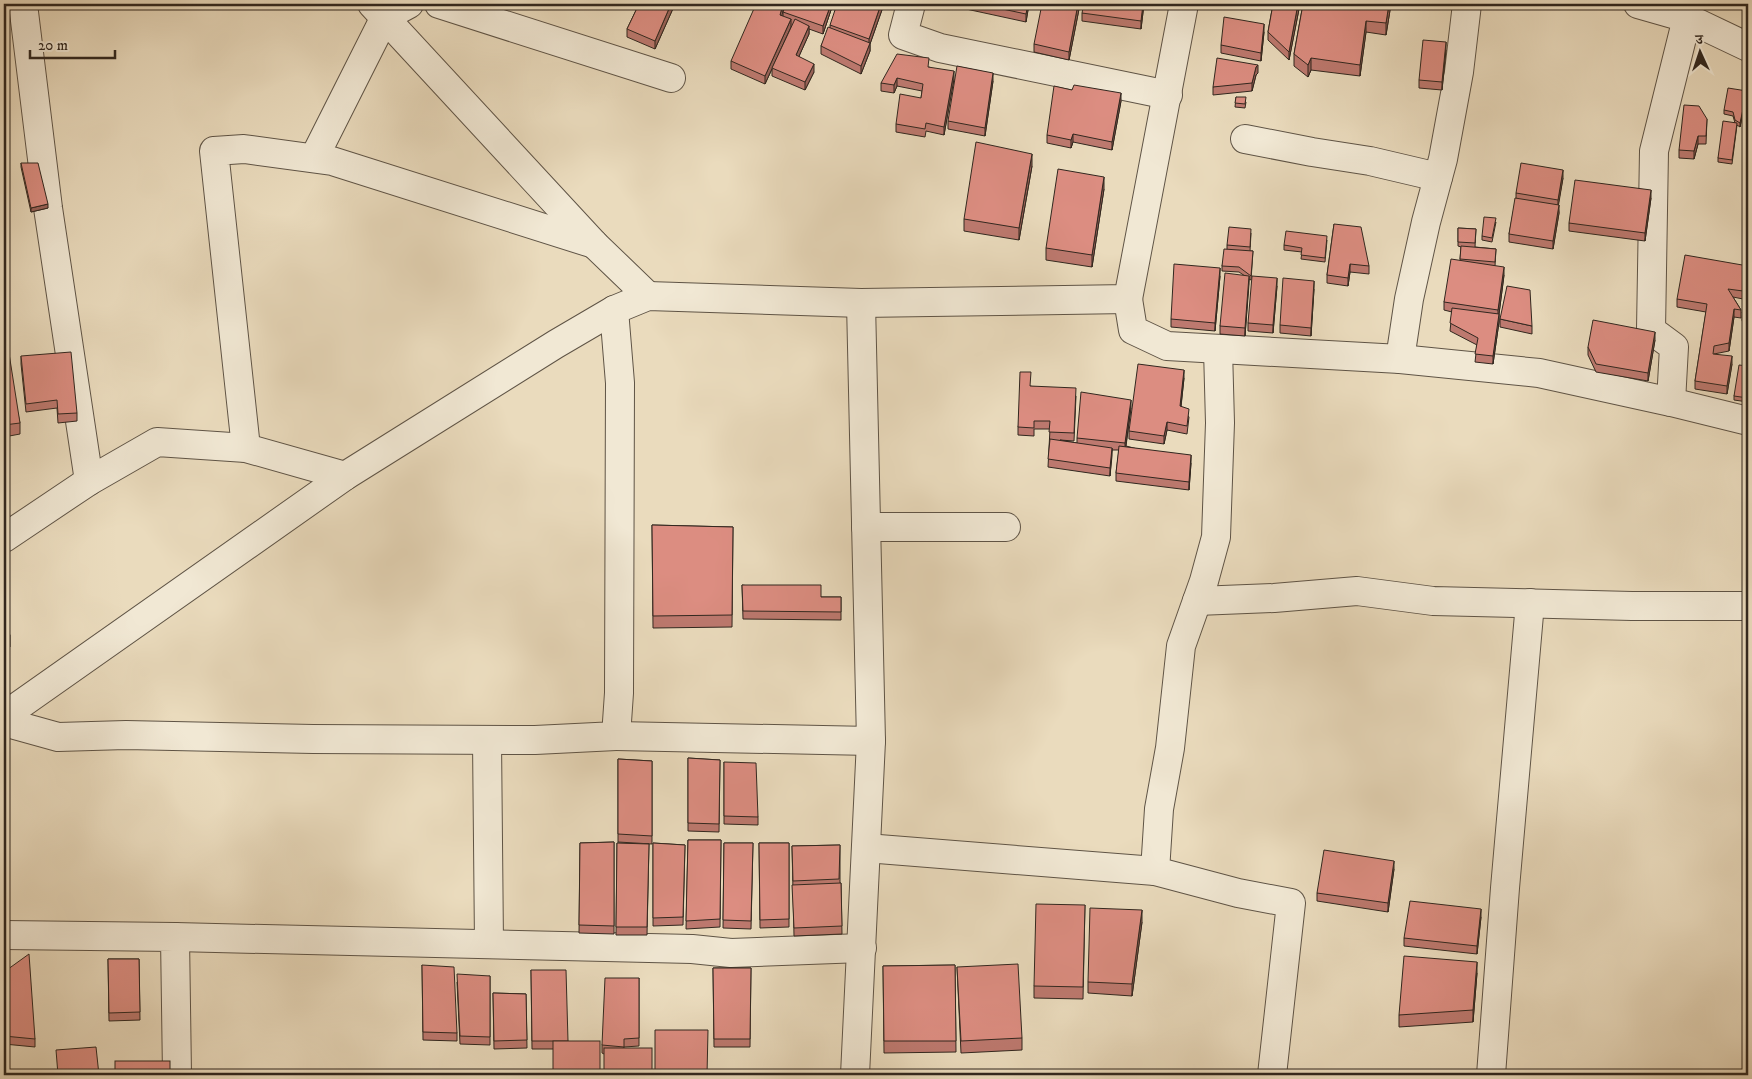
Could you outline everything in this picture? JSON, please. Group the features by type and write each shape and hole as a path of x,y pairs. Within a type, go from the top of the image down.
{"street":[{"path":"23,4 48,208 89,481"},
{"path":"378,10 409,4"},
{"path":"439,4 671,78"},
{"path":"911,4 903,35 940,48 1168,95"},
{"path":"1184,4 1128,299 1133,330 1167,346 1400,359 1539,373 1748,421"},
{"path":"1400,359 1410,299 1438,177 1459,72 1467,4"},
{"path":"1638,4 1687,18 1748,47"},
{"path":"314,158 378,10"},
{"path":"378,10 594,244 648,296"},
{"path":"1671,402 1674,347 1651,330 1654,151 1687,18"},
{"path":"1246,139 1370,161 1438,177"},
{"path":"246,448 214,151 244,149 332,161 594,244"},
{"path":"4,716 345,476 556,344 614,310 648,296 861,303 1128,299"},
{"path":"855,1075 871,741 861,303"},
{"path":"614,310 620,383 619,693 616,736"},
{"path":"1155,871 1159,809 1170,748 1181,646 1216,537 1220,423 1218,349"},
{"path":"4,538 89,481 157,442 246,448 345,476"},
{"path":"866,527 1006,527"},
{"path":"1197,601 1274,598 1358,591 1433,601 1632,606 1748,606"},
{"path":"1491,1075 1530,603"},
{"path":"4,722 58,736 126,735 313,739 535,740 616,736 871,741"},
{"path":"486,740 489,944"},
{"path":"866,848 1155,871 1238,893 1291,902 1272,1075"},
{"path":"4,935 692,949 731,954 862,948"},
{"path":"175,937 177,1075"}],"building":[{"path":"639,4 671,4 655,41 627,29"},
{"path":"756,4 783,4 780,15 791,19 765,76 731,61"},
{"path":"786,4 831,4 823,26 783,12"},
{"path":"837,4 881,4 869,39 830,25"},
{"path":"979,4 1028,4 1026,14"},
{"path":"1042,4 1078,4 1069,52 1034,44"},
{"path":"1084,4 1143,4 1141,21 1082,13"},
{"path":"1273,4 1298,4 1289,52 1268,32"},
{"path":"1303,4 1389,4 1386,23 1366,21 1360,65 1311,58 1308,65 1294,54"},
{"path":"1224,17 1264,24 1261,53 1221,45"},
{"path":"795,19 809,26 796,55 814,64 805,82 772,68"},
{"path":"828,27 870,43 861,66 821,46"},
{"path":"1423,40 1446,42 1442,82 1419,80"},
{"path":"897,54 929,58 928,67 954,71 944,127 926,123 925,129 896,124 900,94 921,98 923,84 897,78 894,85 881,83"},
{"path":"1217,58 1258,65 1252,83 1213,87"},
{"path":"957,66 993,73 985,128 948,121"},
{"path":"1074,85 1121,93 1112,142 1073,134 1071,140 1047,135 1054,86 1072,90"},
{"path":"1728,88 1747,91 1740,123 1735,120 1733,112 1724,110"},
{"path":"1236,97 1246,97 1245,104 1235,103"},
{"path":"1684,105 1699,106 1707,119 1706,136 1698,136 1694,151 1679,150"},
{"path":"1723,121 1737,123 1732,160 1718,158"},
{"path":"976,142 1032,154 1019,228 964,219"},
{"path":"21,163 38,163 48,204 31,208"},
{"path":"1521,163 1563,170 1558,200 1516,193"},
{"path":"1058,169 1104,177 1092,255 1046,248"},
{"path":"1575,180 1651,190 1645,233 1569,223"},
{"path":"1515,198 1559,205 1553,241 1509,234"},
{"path":"1484,217 1496,218 1492,238 1482,236"},
{"path":"1334,224 1361,227 1369,266 1350,264 1348,278 1327,275"},
{"path":"1229,227 1251,229 1250,247 1227,245"},
{"path":"1458,228 1476,229 1475,243 1458,242"},
{"path":"1286,231 1327,236 1325,258 1301,255 1302,248 1284,245"},
{"path":"1461,246 1496,249 1495,262 1460,259"},
{"path":"1224,249 1253,251 1251,276 1239,267 1222,266"},
{"path":"1685,255 1748,266 1743,291 1728,289 1741,310 1734,309 1729,343 1714,346 1713,354 1732,356 1727,386 1695,381 1707,304 1677,299"},
{"path":"1451,259 1504,267 1498,310 1444,302"},
{"path":"1174,264 1220,268 1215,323 1171,319"},
{"path":"1225,273 1249,276 1245,328 1220,326"},
{"path":"1252,276 1277,278 1273,325 1248,323"},
{"path":"1283,278 1314,281 1311,328 1280,325"},
{"path":"1507,286 1530,290 1532,326 1500,319"},
{"path":"1745,293 1748,293 1748,306 1743,306"},
{"path":"1452,308 1499,314 1493,356 1475,354 1478,338 1450,323"},
{"path":"1748,310 1748,322 1745,322 1742,312"},
{"path":"1593,320 1655,332 1648,373 1596,364 1588,347"},
{"path":"8,347 20,423 4,425 4,348"},
{"path":"71,352 77,413 58,414 57,400 26,404 21,356"},
{"path":"1138,364 1184,370 1180,406 1189,409 1187,426 1167,422 1164,436 1129,431"},
{"path":"1739,365 1748,366 1748,398 1734,396"},
{"path":"1020,372 1031,372 1030,386 1076,388 1074,433 1049,432 1050,421 1034,421 1034,428 1018,427"},
{"path":"1081,392 1131,400 1125,443 1077,438"},
{"path":"1050,439 1112,448 1110,468 1048,459"},
{"path":"1119,446 1191,455 1189,482 1116,473"},
{"path":"652,525 733,527 732,615 653,616"},
{"path":"742,585 821,585 821,597 841,597 841,612 743,611"},
{"path":"4,626 10,635 4,639"},
{"path":"688,758 720,760 719,824 688,823"},
{"path":"618,759 652,761 652,836 618,834"},
{"path":"724,762 756,763 758,817 724,816"},
{"path":"688,840 721,840 720,919 686,921"},
{"path":"614,842 614,926 579,925 580,843"},
{"path":"617,843 649,844 647,927 616,927"},
{"path":"653,843 685,845 683,917 653,918"},
{"path":"724,843 753,843 751,921 723,920"},
{"path":"759,843 789,843 789,919 760,920"},
{"path":"840,845 839,879 793,881 792,846"},
{"path":"1324,850 1394,861 1388,903 1317,893"},
{"path":"841,883 842,926 794,928 792,885"},
{"path":"1410,901 1481,909 1477,946 1404,938"},
{"path":"1036,904 1085,905 1083,987 1034,986"},
{"path":"1090,908 1142,910 1132,984 1088,982"},
{"path":"29,954 35,1039 4,1036 4,972"},
{"path":"1404,956 1477,962 1473,1010 1399,1015"},
{"path":"108,959 139,959 140,1012 109,1013"},
{"path":"1018,964 1022,1038 961,1041 957,967"},
{"path":"422,965 454,967 457,1033 423,1032"},
{"path":"955,965 956,1041 884,1041 883,966"},
{"path":"713,968 751,968 750,1039 714,1039"},
{"path":"531,970 566,970 568,1041 532,1041"},
{"path":"457,974 490,976 490,1037 460,1036"},
{"path":"605,978 639,978 639,1038 624,1039 624,1047 602,1045"},
{"path":"493,993 526,994 527,1040 494,1041"},
{"path":"655,1030 708,1030 707,1075 655,1075"},
{"path":"553,1041 600,1041 600,1075 553,1075"},
{"path":"96,1047 99,1075 58,1075 56,1050"},
{"path":"604,1048 652,1048 652,1075 604,1075"},
{"path":"115,1061 170,1061 170,1075 115,1075"}]}
